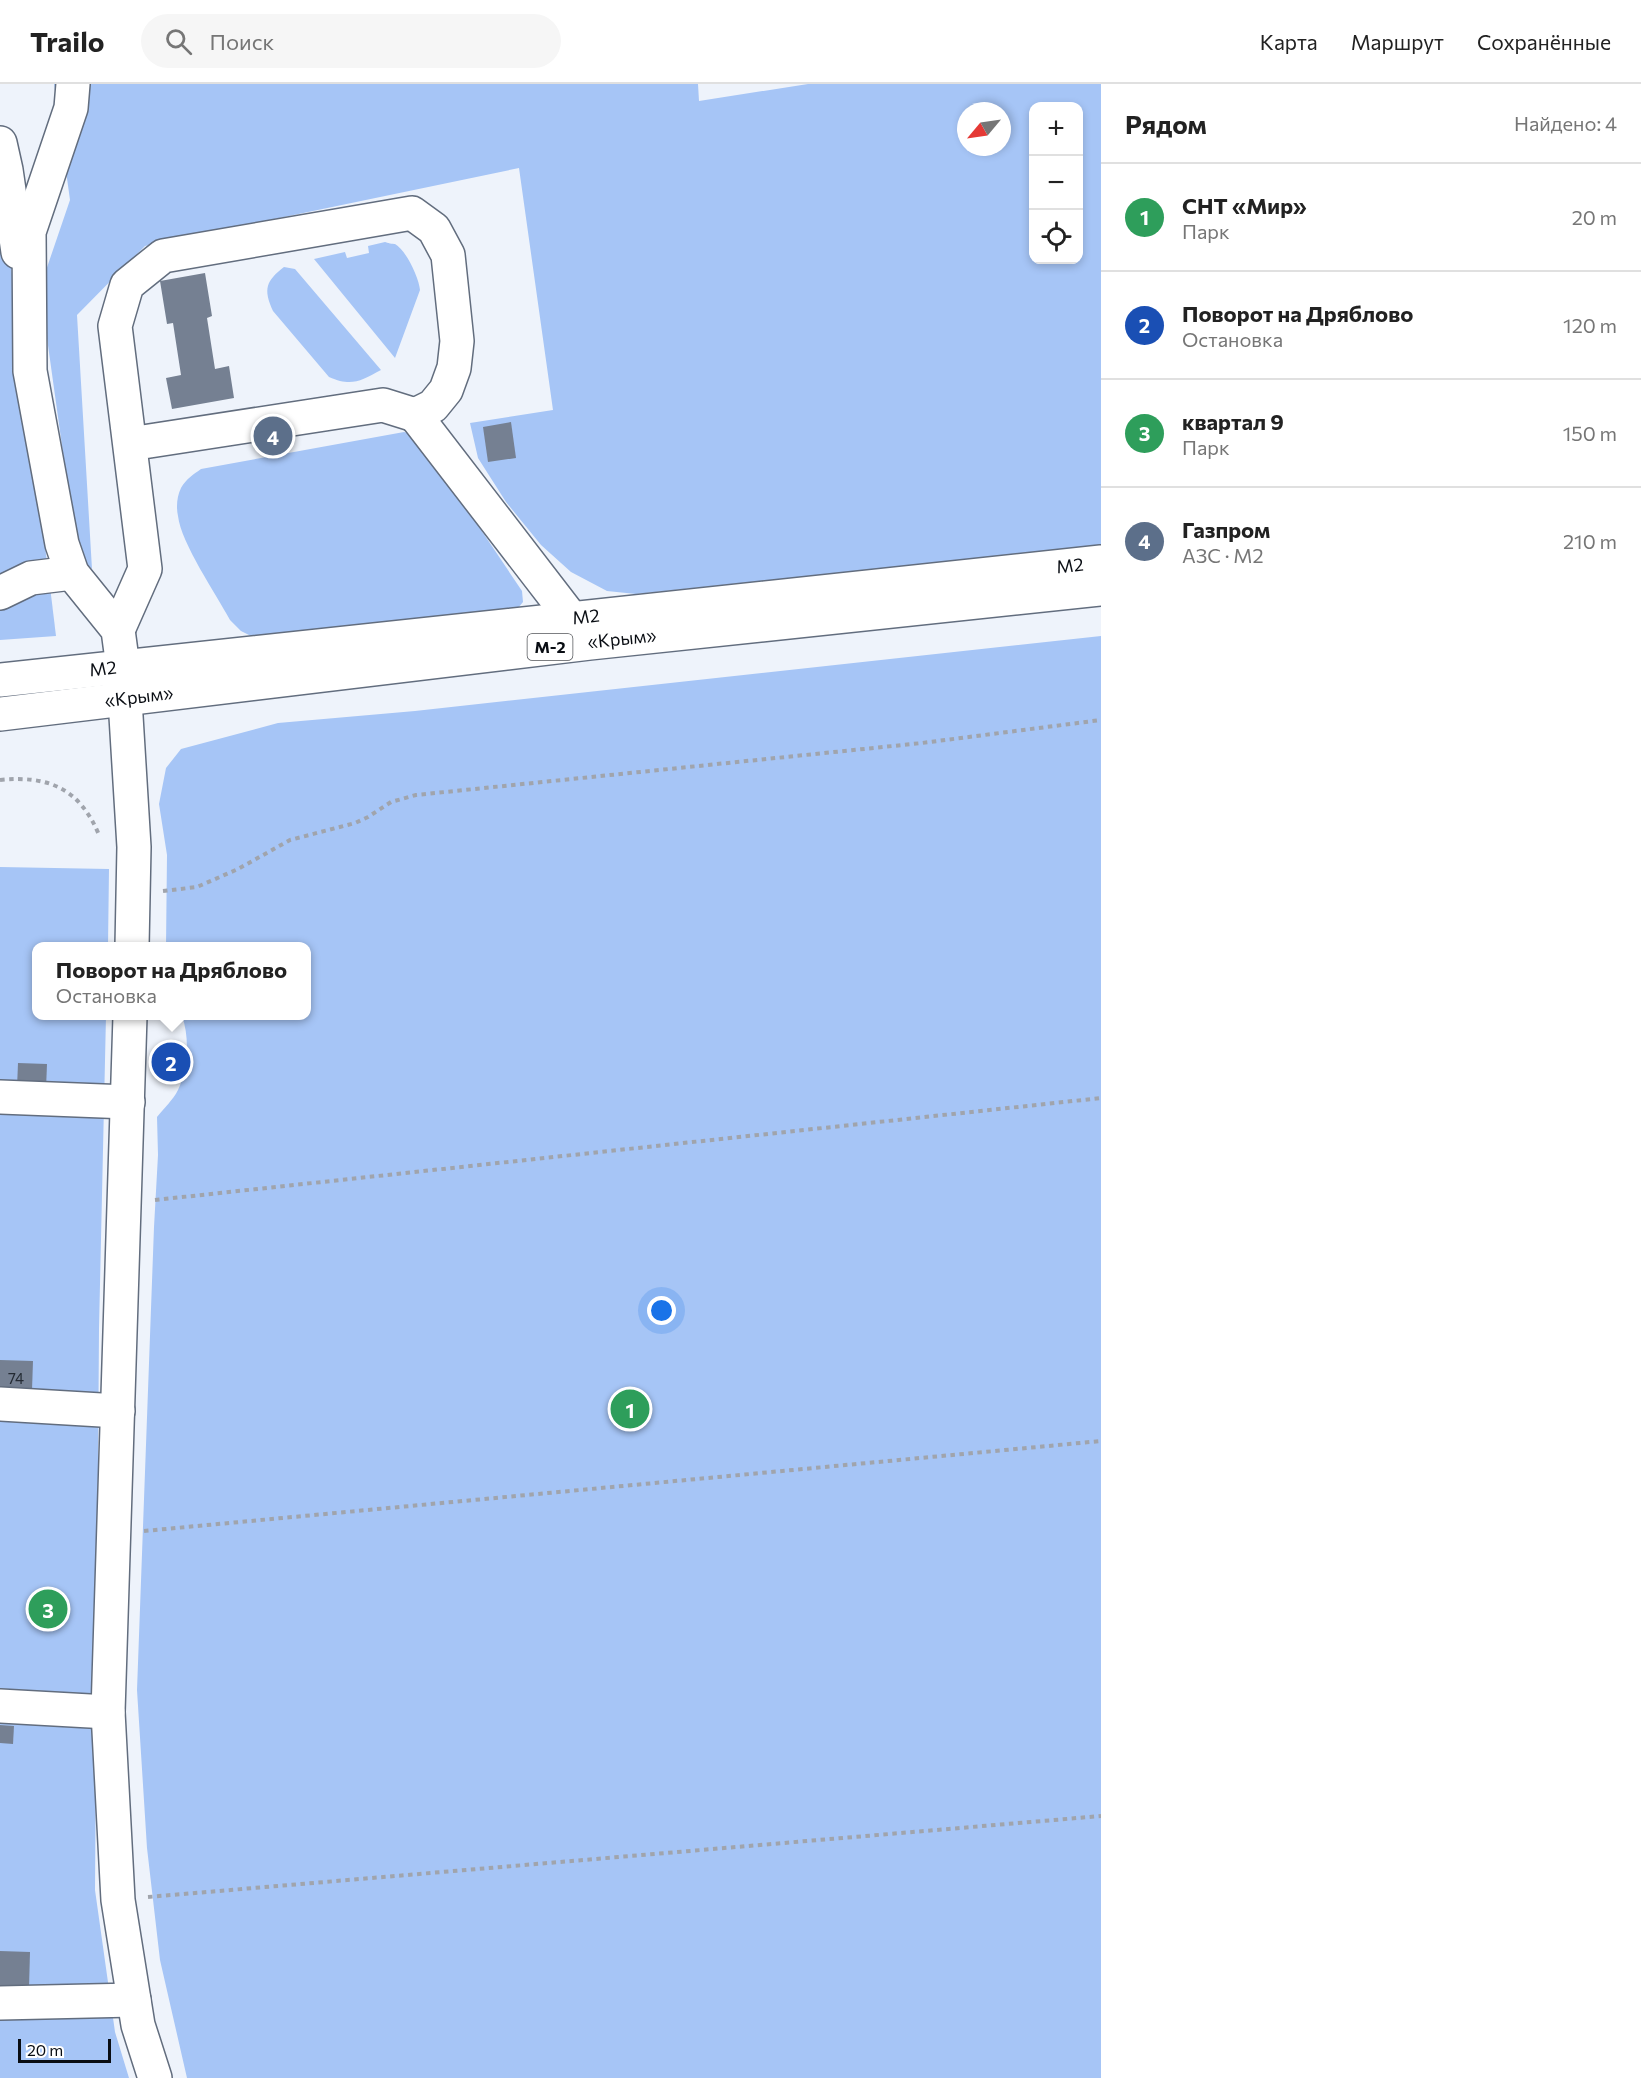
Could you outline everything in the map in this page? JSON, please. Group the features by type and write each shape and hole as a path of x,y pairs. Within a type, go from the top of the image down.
{"main road":[{"path":"74,84 71,108 28,232 30,370 62,544 72,573 118,630"},
{"path":"0,143 30,334"},
{"path":"132,942 134,847 124,683 118,630 145,569 115,326 127,285 164,256 412,213 434,229 448,255 458,341 454,368 446,390 433,406 415,415"},
{"path":"130,444 383,405 415,415 572,619"},
{"name":"М2","path":"0,680 124,683 572,619 1101,562"},
{"path":"0,593 31,578 72,573"},
{"name":"«Крым»","path":"0,714 124,683 590,643 1101,589"},
{"path":"130,1020 108,1712 118,1900 138,2025 154,2078"},
{"path":"0,1097 128,1102"},
{"path":"0,1404 117,1411"},
{"path":"0,1706 108,1712"},
{"path":"0,2003 134,2000"}],"path":[{"path":"134,891 166,891 197,887 238,869 291,840 354,823 392,802 416,795 922,743 1101,720"},
{"path":"0,780 29,778 48,782 66,790 81,803 92,818 101,844"},
{"path":"124,1203 1101,1098"},
{"path":"114,1534 1101,1441"},
{"path":"118,1900 1101,1816"}],"shaded area":[{"path":"54,84 698,84 699,101 808,84 1101,84 1101,546 636,594 607,591 571,572 541,545 506,502 478,458 470,423 553,410 519,168 145,246 77,315 92,569 77,553 40,288 70,200"},
{"path":"0,202 7,233 56,636 0,640"},
{"path":"385,242 395,244 403,252 415,272 420,290 395,358 314,259 345,252 347,258 369,253 368,246"},
{"path":"284,267 295,269 381,370 350,382 329,377 273,311 268,297 268,286 273,277"},
{"path":"404,432 415,435 424,445 522,591 523,602 518,608 255,638 241,631 230,620 185,540 177,513 177,502 185,482 201,469"},
{"path":"1101,636 1101,2078 187,2078 160,1960 147,1848 137,1690 158,1155 157,1117 176,1094 184,1073 187,1044 183,1020 311,1020 311,942 166,942 167,855 159,804 166,768 181,749 278,723 415,711"},
{"path":"0,867 109,869 108,942 32,942 32,1020 106,1020 99,1329 95,1890 115,2032 129,2078 0,2078"}],"building":[{"path":"205,273 212,316 207,318 215,369 229,366 234,398 172,409 166,378 181,375 173,323 167,324 160,281"},
{"path":"511,422 516,458 488,462 483,427"},
{"path":"18,1063 47,1064 46,1089 17,1088"},
{"path":"0,1360 33,1361 32,1390 0,1389"},
{"path":"0,1725 14,1726 13,1744 0,1743"},
{"path":"0,1951 30,1952 29,1988 0,1987"}],"place":[{"name":"Газпром","path":"273,436"},
{"name":"Поворот на Дряблово","path":"171,1062"},
{"name":"СНТ «Мир»","path":"630,1409"},
{"name":"квартал 9","path":"48,1609"}]}
